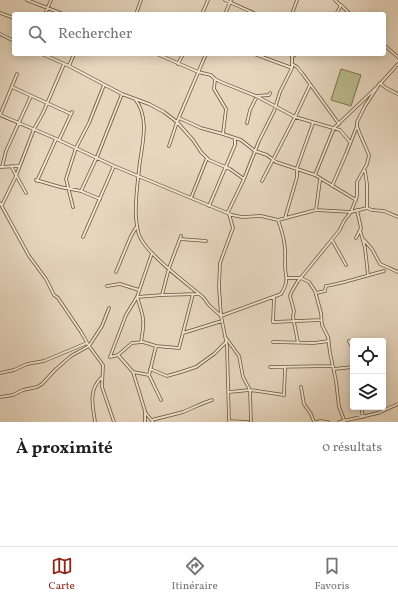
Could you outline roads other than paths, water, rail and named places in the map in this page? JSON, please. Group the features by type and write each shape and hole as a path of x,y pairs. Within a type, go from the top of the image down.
{"street":[{"path":"27,0 58,12"},
{"path":"46,12 52,0"},
{"path":"137,12 141,0"},
{"path":"203,12 208,0"},
{"path":"224,0 230,1 252,12"},
{"path":"293,12 297,0"},
{"path":"335,0 348,12"},
{"path":"226,12 230,1"},
{"path":"338,12 340,4"},
{"path":"0,13 12,17"},
{"path":"0,34 12,40"},
{"path":"386,47 398,57"},
{"path":"46,56 69,66 122,94 156,107 177,122 207,158 213,162 225,166 244,179"},
{"path":"69,66 73,56"},
{"path":"161,56 198,72 211,75 215,79 257,96 296,117 343,132 350,142"},
{"path":"178,64 183,56"},
{"path":"169,146 177,122 205,56"},
{"path":"259,56 292,68"},
{"path":"248,422 229,421 226,338 221,316 220,266 233,228 228,213 292,68 292,56"},
{"path":"64,64 34,130 16,176 1,205 29,256 46,279 54,295 58,298 103,365 104,373 102,383 105,397 114,422"},
{"path":"292,64 297,67 338,124"},
{"path":"315,175 334,128 398,64"},
{"path":"17,74 0,115 59,140 114,166 238,217 261,216 278,220 316,210 350,212 367,208 372,210 384,210 398,216"},
{"path":"215,79 214,89 226,109 223,134"},
{"path":"380,83 398,94"},
{"path":"332,186 357,126 359,116 380,83"},
{"path":"73,207 66,179 76,148 89,123 104,85"},
{"path":"262,181 296,117 310,85"},
{"path":"12,87 47,104 72,113 59,140"},
{"path":"81,191 97,157 122,94"},
{"path":"257,96 270,94"},
{"path":"19,166 1,167 6,151 31,96"},
{"path":"247,123 250,110 257,96"},
{"path":"135,99 139,104 144,126 136,202 137,225 141,240 152,253 200,294 221,316"},
{"path":"179,118 201,128 241,140 255,151 266,155 273,160 315,175 356,200"},
{"path":"285,218 297,177 296,168 313,123"},
{"path":"298,343 293,321 294,311 290,296 301,278 339,231 342,223 350,212 356,200 357,182 369,159 369,155 357,126"},
{"path":"209,206 235,145 235,138"},
{"path":"56,139 37,181 81,191 100,199"},
{"path":"191,198 207,158"},
{"path":"10,166 26,193"},
{"path":"82,237 114,166"},
{"path":"364,170 367,184 367,208"},
{"path":"316,210 320,179"},
{"path":"357,210 360,220 360,230 363,239 368,275"},
{"path":"221,316 281,294 286,286 286,253 284,238 278,220"},
{"path":"116,272 137,225"},
{"path":"356,238 360,230"},
{"path":"162,295 169,268 180,237 206,241"},
{"path":"363,239 372,249 380,264 398,272"},
{"path":"332,240 346,265"},
{"path":"152,253 137,297 126,314 110,358 118,355 132,343 140,342 156,346 179,348 193,294"},
{"path":"316,293 325,291 326,286 384,271"},
{"path":"287,278 301,278 309,282 316,293 321,320 329,341 339,407 345,421"},
{"path":"107,286 120,284 139,290"},
{"path":"137,297 200,294"},
{"path":"274,296 273,322 321,320"},
{"path":"137,297 144,323 140,342"},
{"path":"0,397 13,395 24,390 37,387 71,356 89,346 102,326 109,308"},
{"path":"182,333 222,321"},
{"path":"226,338 239,356 242,377 250,390 251,422"},
{"path":"273,342 314,343 329,341"},
{"path":"0,373 14,370 27,364 44,361 87,342"},
{"path":"150,369 167,376 182,372 196,367 214,354 226,342"},
{"path":"156,346 149,375 161,400"},
{"path":"118,355 133,372 145,411 145,422"},
{"path":"270,367 350,367"},
{"path":"229,392 250,390 284,395 285,368"},
{"path":"133,372 149,375"},
{"path":"94,422 93,390 102,378"},
{"path":"301,387 304,404 313,417 314,422 328,422"},
{"path":"145,411 153,421 168,414 182,412 198,404 212,400"},
{"path":"339,422 384,411 398,404"},
{"path":"362,410 363,417"}]}
